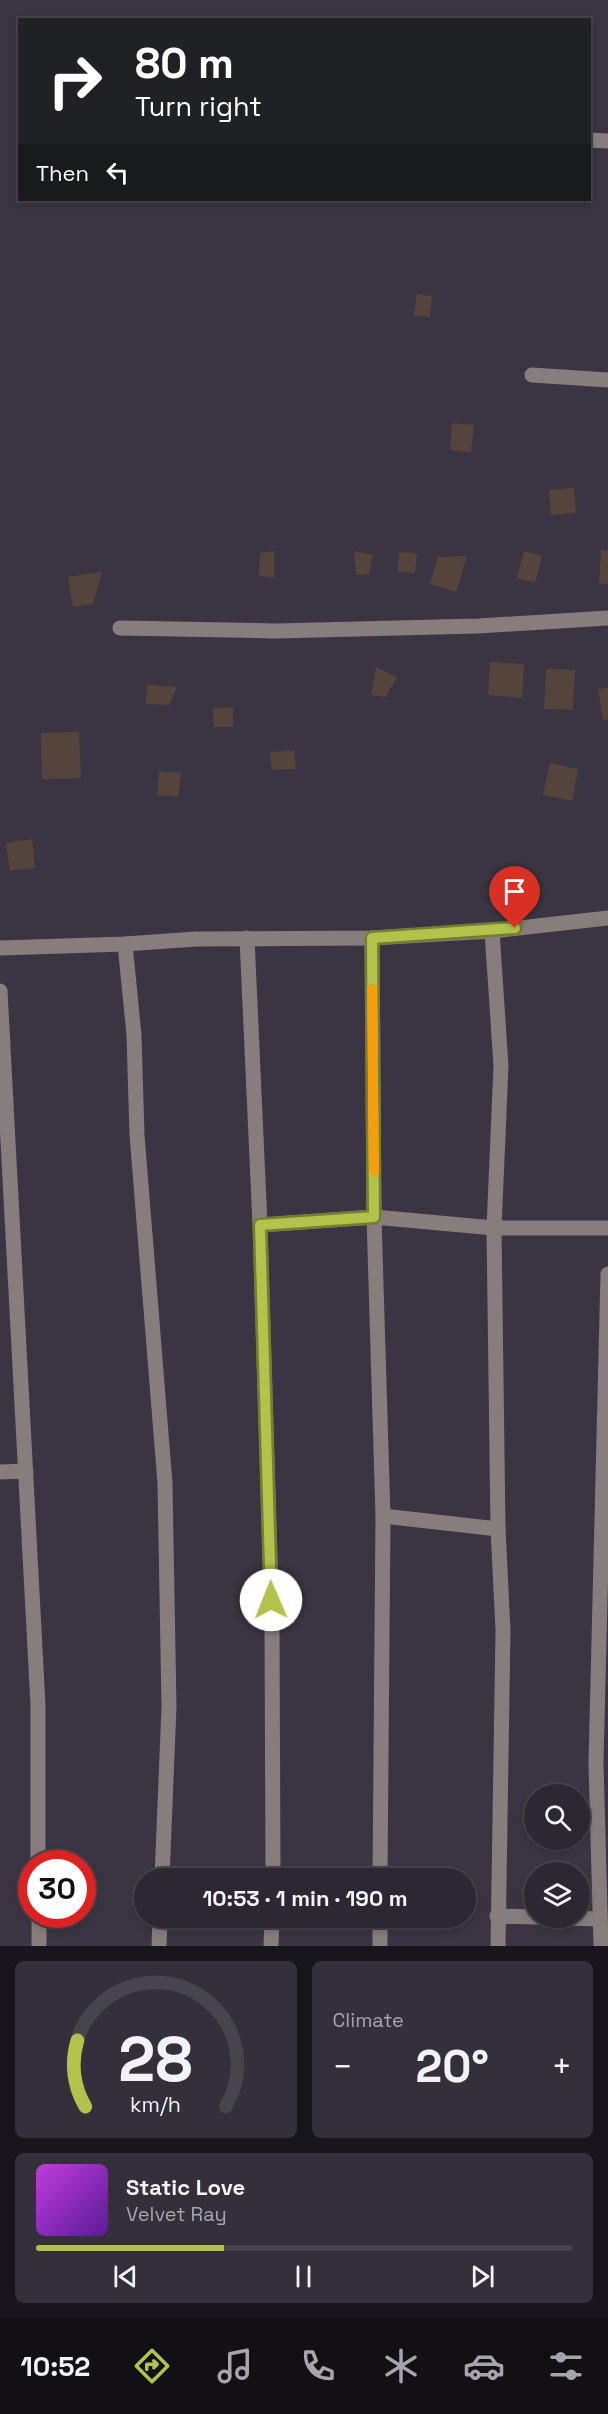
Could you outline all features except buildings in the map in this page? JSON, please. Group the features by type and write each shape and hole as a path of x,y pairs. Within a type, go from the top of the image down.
{"street":[{"path":"591,140 608,141"},
{"path":"532,375 608,380"},
{"path":"120,628 276,631 478,626 608,618"},
{"path":"0,948 247,938 372,938 492,931 608,918"},
{"path":"492,931 501,1066 494,1227 498,1529 503,1630 498,1946"},
{"path":"247,938 260,1225 272,1624 273,1868"},
{"path":"372,938 374,1217 383,1516 380,1868"},
{"path":"125,944 134,1035 137,1135 165,1483 169,1707 162,1868"},
{"path":"0,991 38,1705 38,1850"},
{"path":"260,1225 374,1217 494,1227 608,1228"},
{"path":"601,1946 596,1763 608,1274"},
{"path":"0,1472 26,1471"},
{"path":"383,1516 498,1529"},
{"path":"497,1916 599,1919"},
{"path":"39,1928 39,1946"},
{"path":"159,1946 160,1928"},
{"path":"271,1946 272,1928"},
{"path":"380,1928 380,1946"}],"slow traffic":[{"path":"372,989 374,1171"}],"route":[{"path":"271,1600 260,1225 374,1217 372,938 515,928"}]}
